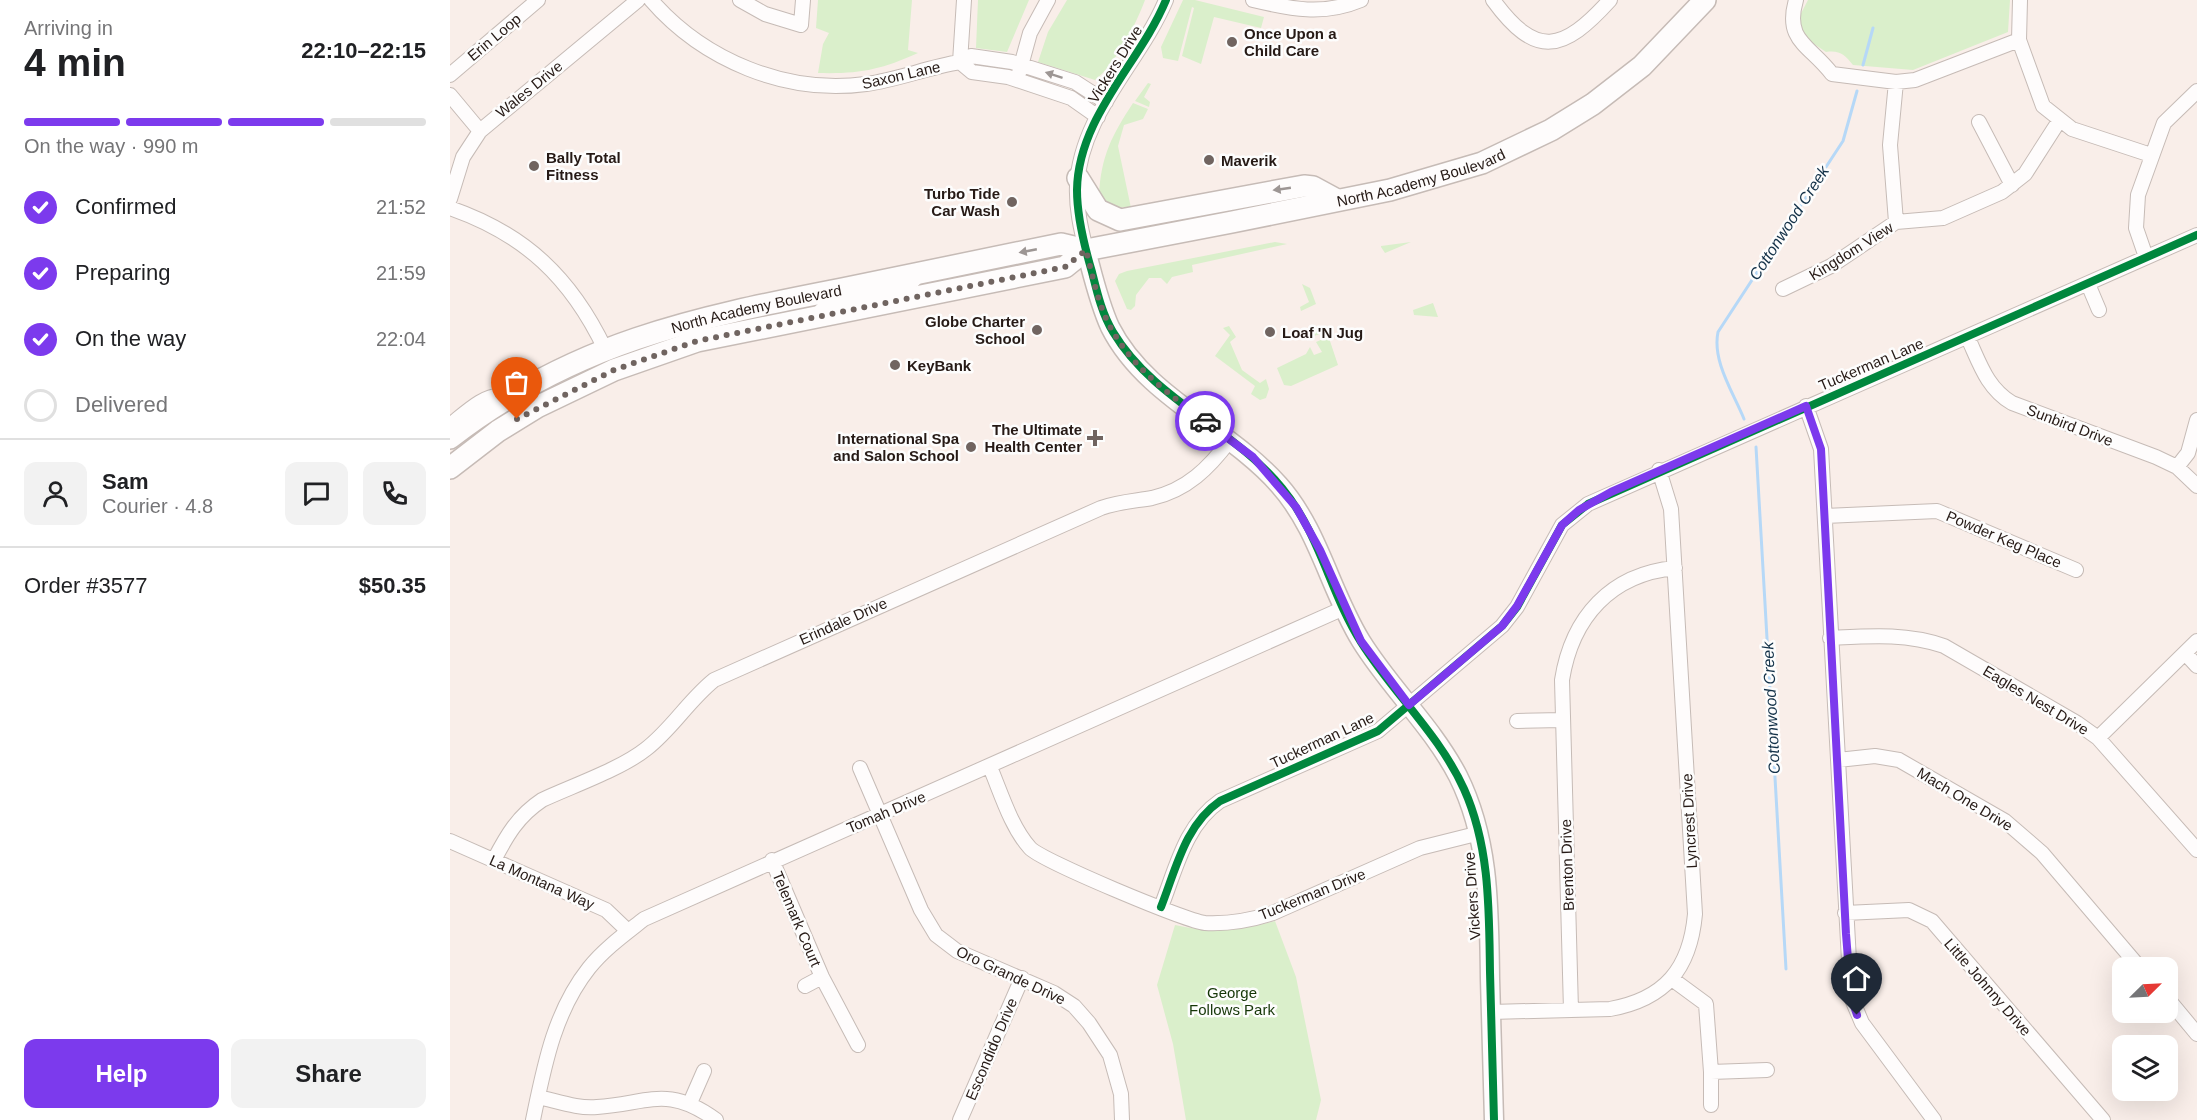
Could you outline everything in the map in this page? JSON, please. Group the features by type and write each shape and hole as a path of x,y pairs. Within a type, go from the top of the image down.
{"highway":[{"name":"North Academy Boulevard","path":"450,438 510,397 574,362 637,336 711,315 1061,244 1086,250 1337,200 1443,176 1482,163 1551,130 1593,104 1642,66 1705,0"},
{"path":"1078,178 1098,210 1120,220 1304,186 1313,187 1337,200"},
{"name":"North Academy Boulevard","path":"450,468 498,432 537,407 614,370 697,341 1065,267 1086,250"},
{"path":"498,432 501,416 511,407 565,378 628,352 634,346 637,336"}],"main road":[{"name":"Vickers Drive","path":"1086,250 1103,309 1123,347 1158,385 1230,440 1267,472 1296,507 1320,550 1344,608 1361,641 1456,773 1480,833 1488,889 1494,1120"},
{"path":"818,317 832,302 900,288 917,274"}],"street":[{"name":"Erin Loop","path":"450,75 538,0"},
{"name":"Wales Drive","path":"450,199 464,157 480,131 638,0"},
{"name":"Saxon Lane","path":"651,0 688,36 710,50 751,70 797,83 863,85 960,62 971,56 980,56 1021,64 1075,82 1106,102"},
{"path":"740,0 766,7 801,25 802,0"},
{"path":"960,62 964,0"},
{"path":"1018,81 1030,33 1048,0"},
{"name":"Vickers Drive","path":"1086,250 1078,211 1078,178 1098,117 1151,33 1166,0"},
{"path":"1258,1 1312,11 1336,9 1361,0"},
{"path":"1493,0 1519,32 1529,39 1542,42 1571,34 1610,0"},
{"path":"1796,0 1792,21 1795,34 1832,74 1896,82 1924,78 2019,40"},
{"path":"2020,0 2019,40 2039,101 2059,121 2077,131 2151,155"},
{"name":"Saxon Lane","path":"960,62 972,72 1018,81 1071,98 1098,117"},
{"path":"1896,82 1890,145 1896,222"},
{"path":"2146,257 2135,216 2151,155 2168,118 2197,91"},
{"path":"450,95 480,131"},
{"path":"450,118 462,109"},
{"name":"Kingdom View","path":"1784,289 1831,266 1896,222 1943,218 2012,184 2025,174 2059,121"},
{"path":"1979,122 2012,184"},
{"path":"450,208 487,222 548,266 584,308 605,349"},
{"name":"Tuckerman Lane","path":"1161,907 1190,833 1208,809 1220,801 1378,731 1502,626 1517,606 1562,525 1570,516 1588,504 1659,470 1968,338 2197,235"},
{"path":"2088,284 2099,310"},
{"name":"Sunbird Drive","path":"1968,338 1987,379 2001,396 2012,403 2176,467 2197,486"},
{"path":"450,425 495,395 510,397"},
{"path":"1806,406 1820,439 1845,913 1853,1007 1934,1120"},
{"path":"2176,467 2188,453 2197,420"},
{"name":"Erindale Drive","path":"494,860 509,831 529,808 639,754 670,727 690,700 714,680 1101,508 1152,497 1178,488 1205,471 1230,440"},
{"name":"Lyncrest Drive","path":"1491,1012 1625,1006 1656,992 1672,979 1688,954 1695,914 1675,568 1671,509 1659,470"},
{"name":"Powder Keg Place","path":"1825,516 1937,511 2076,570"},
{"name":"Brenton Drive","path":"1571,1010 1562,720 1564,666 1574,640 1592,609 1613,588 1626,580 1648,572 1675,568"},
{"name":"Tomah Drive","path":"533,1120 552,1038 575,988 600,956 628,931 664,908 990,767 1344,608"},
{"name":"Eagles Nest Drive","path":"1830,638 1891,635 1918,638 1944,646 2077,723 2098,738 2197,850"},
{"path":"2098,738 2197,641"},
{"path":"2185,653 2197,666"},
{"path":"1517,721 1562,720"},
{"name":"Mach One Drive","path":"1838,760 1875,756 1899,760 2005,821 2042,853 2131,957"},
{"name":"Tuckerman Drive","path":"990,767 1020,835 1036,853 1193,921 1206,923 1257,918 1420,848 1480,833"},
{"name":"Oro Grande Drive","path":"860,768 925,917 936,935 957,951 1054,993 1074,1006 1095,1031 1110,1055 1117,1075 1122,1120"},
{"name":"La Montana Way","path":"450,841 606,910 628,931"},
{"name":"Telemark Court","path":"772,860 822,977 858,1045"},
{"name":"Little Johnny Drive","path":"1845,913 1909,910 1932,921 2103,1120"},
{"name":"Telemark Court","path":"805,986 822,977"},
{"name":"Escondido Drive","path":"960,1120 1022,978"},
{"path":"1672,979 1706,1004 1711,1105"},
{"path":"2178,1011 2197,1034"},
{"path":"1711,1072 1767,1070"},
{"path":"690,1103 704,1071"},
{"path":"538,1097 584,1107 669,1098 690,1103 716,1120"}],"green space":[{"path":"818,0 912,0 908,50 918,53 870,70 818,73 823,44 829,33 816,28"},
{"path":"978,0 1029,0 1007,52 976,48"},
{"path":"1067,0 1145,0 1118,54 1095,80 1038,62 1048,32"},
{"path":"1183,0 1195,0 1264,17 1261,28 1214,17 1201,64 1182,56 1194,8 1192,7 1178,61 1163,58 1161,47"},
{"path":"1808,0 2010,0 2008,32 1913,70 1853,65 1842,54 1826,52 1802,36 1797,21"},
{"path":"1148,83 1151,84 1144,97 1150,102 1149,107 1135,101"},
{"path":"1133,103 1148,109 1143,119 1124,125 1118,146 1131,208 1117,207 1114,212 1099,195 1102,169 1109,146"},
{"path":"1275,242 1287,244 1192,265 1193,272 1172,277 1167,284 1161,278 1149,278 1136,295 1135,306 1131,310 1127,309 1115,281 1119,274 1127,271"},
{"path":"1411,242 1385,253 1381,247 1381,246"},
{"path":"1302,284 1310,288 1316,304 1301,311 1300,307 1309,302"},
{"path":"1433,303 1438,317 1414,315 1413,310"},
{"path":"1229,326 1236,337 1230,342 1242,370 1260,383 1266,379 1269,389 1266,398 1260,400 1251,394 1255,386 1215,356 1230,335 1223,328"},
{"path":"1325,326 1338,365 1291,386 1284,385 1277,368 1306,354 1310,347 1314,355 1322,352 1316,342 1323,339 1320,334 1314,336 1312,332"},
{"name":"George Follows Park","path":"1275,921 1296,977 1321,1100 1316,1120 1186,1120 1173,1044 1157,985 1175,925 1200,929 1225,929 1251,927"}],"waterway":[{"name":"Cottonwood Creek","path":"1863,65 1873,28"},
{"name":"Cottonwood Creek","path":"1744,419 1721,365 1718,354 1718,332 1843,141 1857,91"},
{"name":"Cottonwood Creek","path":"1756,447 1786,969"}],"cycle path":[{"path":"1166,0 1155,23 1099,114 1080,163 1077,190 1078,210 1098,295 1113,332 1130,356 1150,377 1241,448 1282,488 1316,544 1341,604 1361,642 1442,750 1464,789 1479,833 1486,879 1494,1120"},
{"path":"1161,907 1183,849 1198,822 1208,811 1220,801 1378,731 1502,626 1517,607 1562,525 1588,504 2197,235"}],"way so far":[{"path":"517,419 576,387 614,370 697,341 1065,267 1086,250 1103,309 1111,329 1123,347 1152,380 1205,421"}],"place":[{"name":"Once Upon a Child Care","path":"1232,42"},
{"name":"Maverik","path":"1209,160"},
{"name":"Bally Total Fitness","path":"534,166"},
{"name":"Turbo Tide Car Wash","path":"1012,202"},
{"name":"Globe Charter School","path":"1037,330"},
{"name":"Loaf 'N Jug","path":"1270,332"},
{"name":"KeyBank","path":"895,365"},
{"name":"The Ultimate Health Center","path":"1095,438"},
{"name":"International Spa and Salon School","path":"971,447"}],"route":[{"path":"1205,421 1253,457 1296,507 1320,550 1361,641 1409,705 1492,636 1510,617 1562,525 1570,516 1611,492 1806,406 1820,439 1821,449 1846,934 1851,997 1857,1015"}]}
